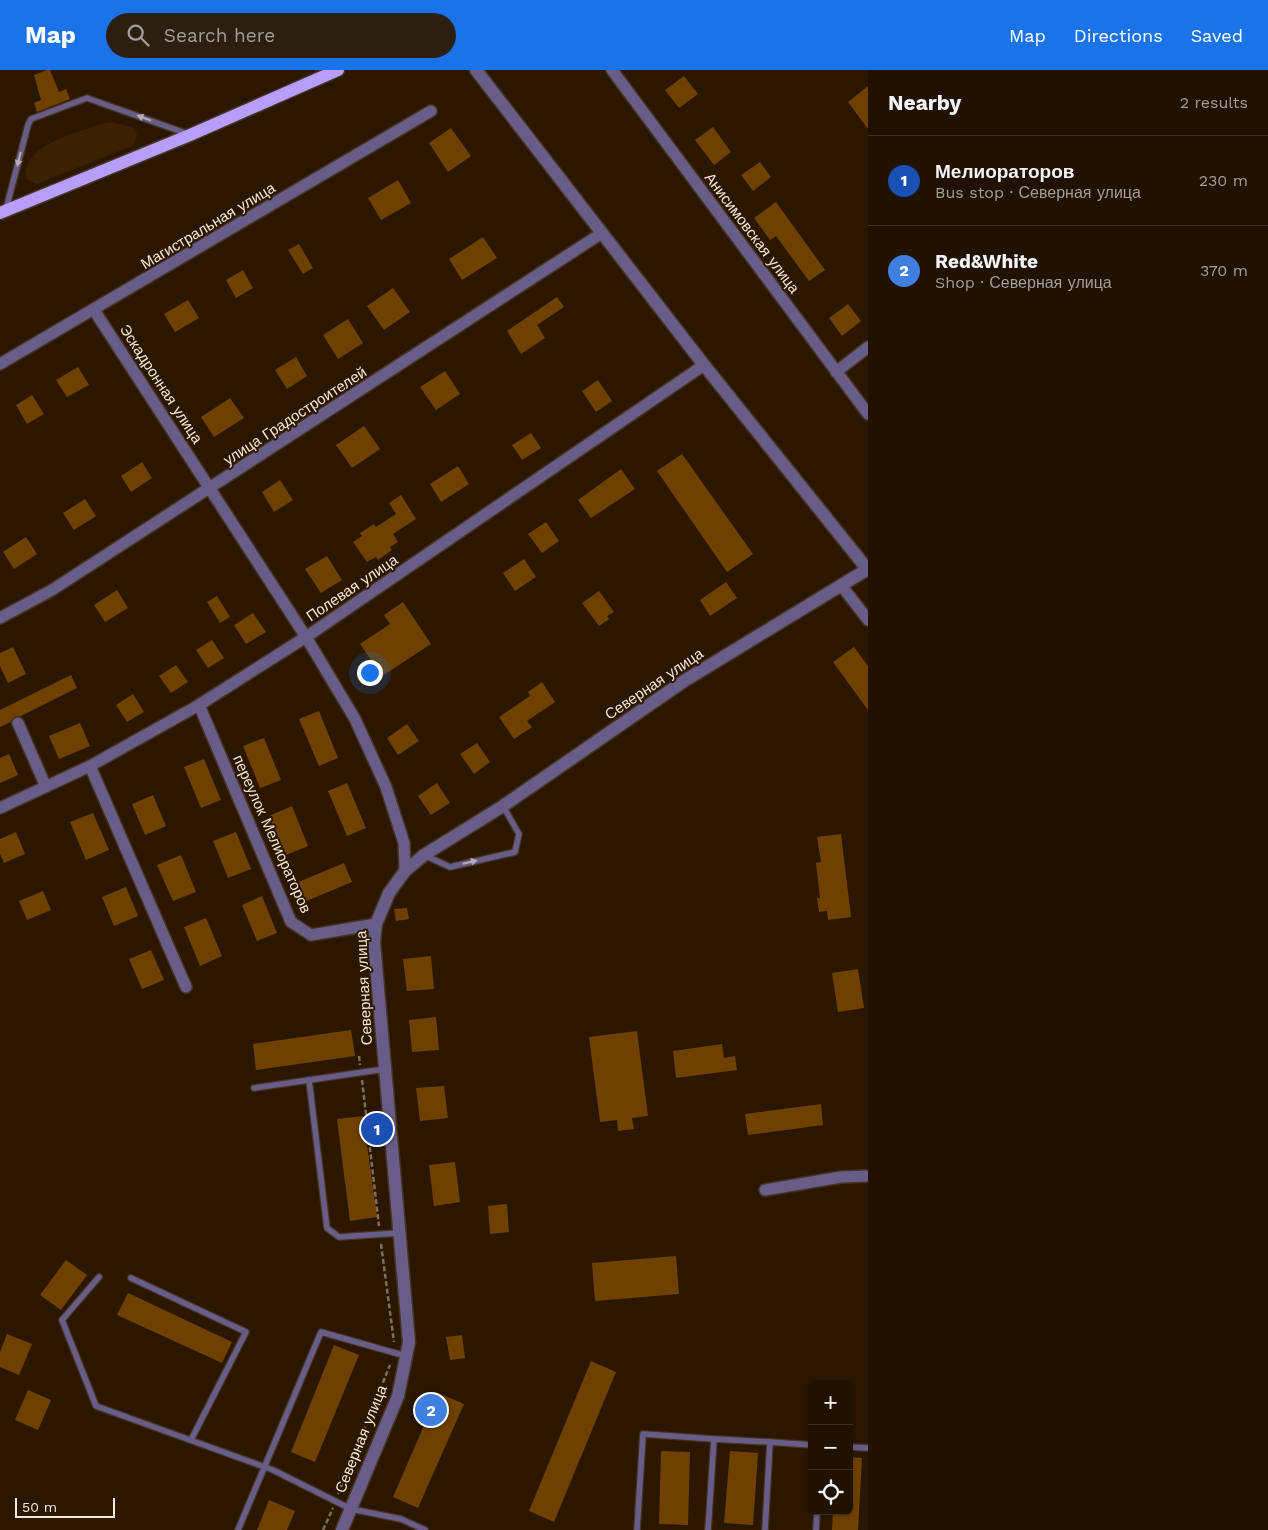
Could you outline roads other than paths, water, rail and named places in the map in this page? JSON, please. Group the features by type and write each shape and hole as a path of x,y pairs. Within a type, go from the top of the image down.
{"main road":[{"path":"3,212 190,135 338,70"}],"street":[{"path":"476,70 704,365 868,569"},
{"name":"Анисимовская улица","path":"612,70 868,414"},
{"name":"Магистральная улица","path":"0,364 431,111"},
{"name":"улица Градостроителей","path":"0,618 52,590 602,233"},
{"name":"Эскадронная улица","path":"94,310 306,638 354,719 386,787 404,843 405,871"},
{"path":"836,372 868,347"},
{"name":"Полевая улица","path":"0,808 90,766 199,705 306,638 704,365"},
{"name":"Северная улица","path":"342,1530 398,1396 400,1355 409,1342 374,942 376,924 389,893 405,871 424,855 503,806 684,681 868,569"},
{"path":"841,585 868,620"},
{"name":"переулок Мелиораторов","path":"199,705 291,922 311,935 376,924"},
{"path":"18,724 46,787"},
{"path":"90,766 186,987"},
{"path":"765,1190 841,1177 868,1176"}],"lane":[{"path":"3,212 31,119 87,98 190,135"},
{"path":"424,855 450,866 515,852 519,834 503,806"},
{"path":"254,1088 385,1069"},
{"path":"309,1080 327,1228 339,1237 399,1233"},
{"path":"99,1278 62,1320 96,1406 265,1466 351,1509 401,1519 425,1530"},
{"path":"130,1278 246,1332 191,1440"},
{"path":"238,1530 321,1332 400,1355"},
{"path":"637,1530 643,1434 808,1445"},
{"path":"708,1530 714,1438"},
{"path":"765,1530 770,1442"},
{"path":"853,1447 868,1448"},
{"path":"816,1530 817,1515"}],"place":[{"name":"Мелиораторов","path":"377,1129"},
{"name":"Red&White","path":"431,1410"}]}
